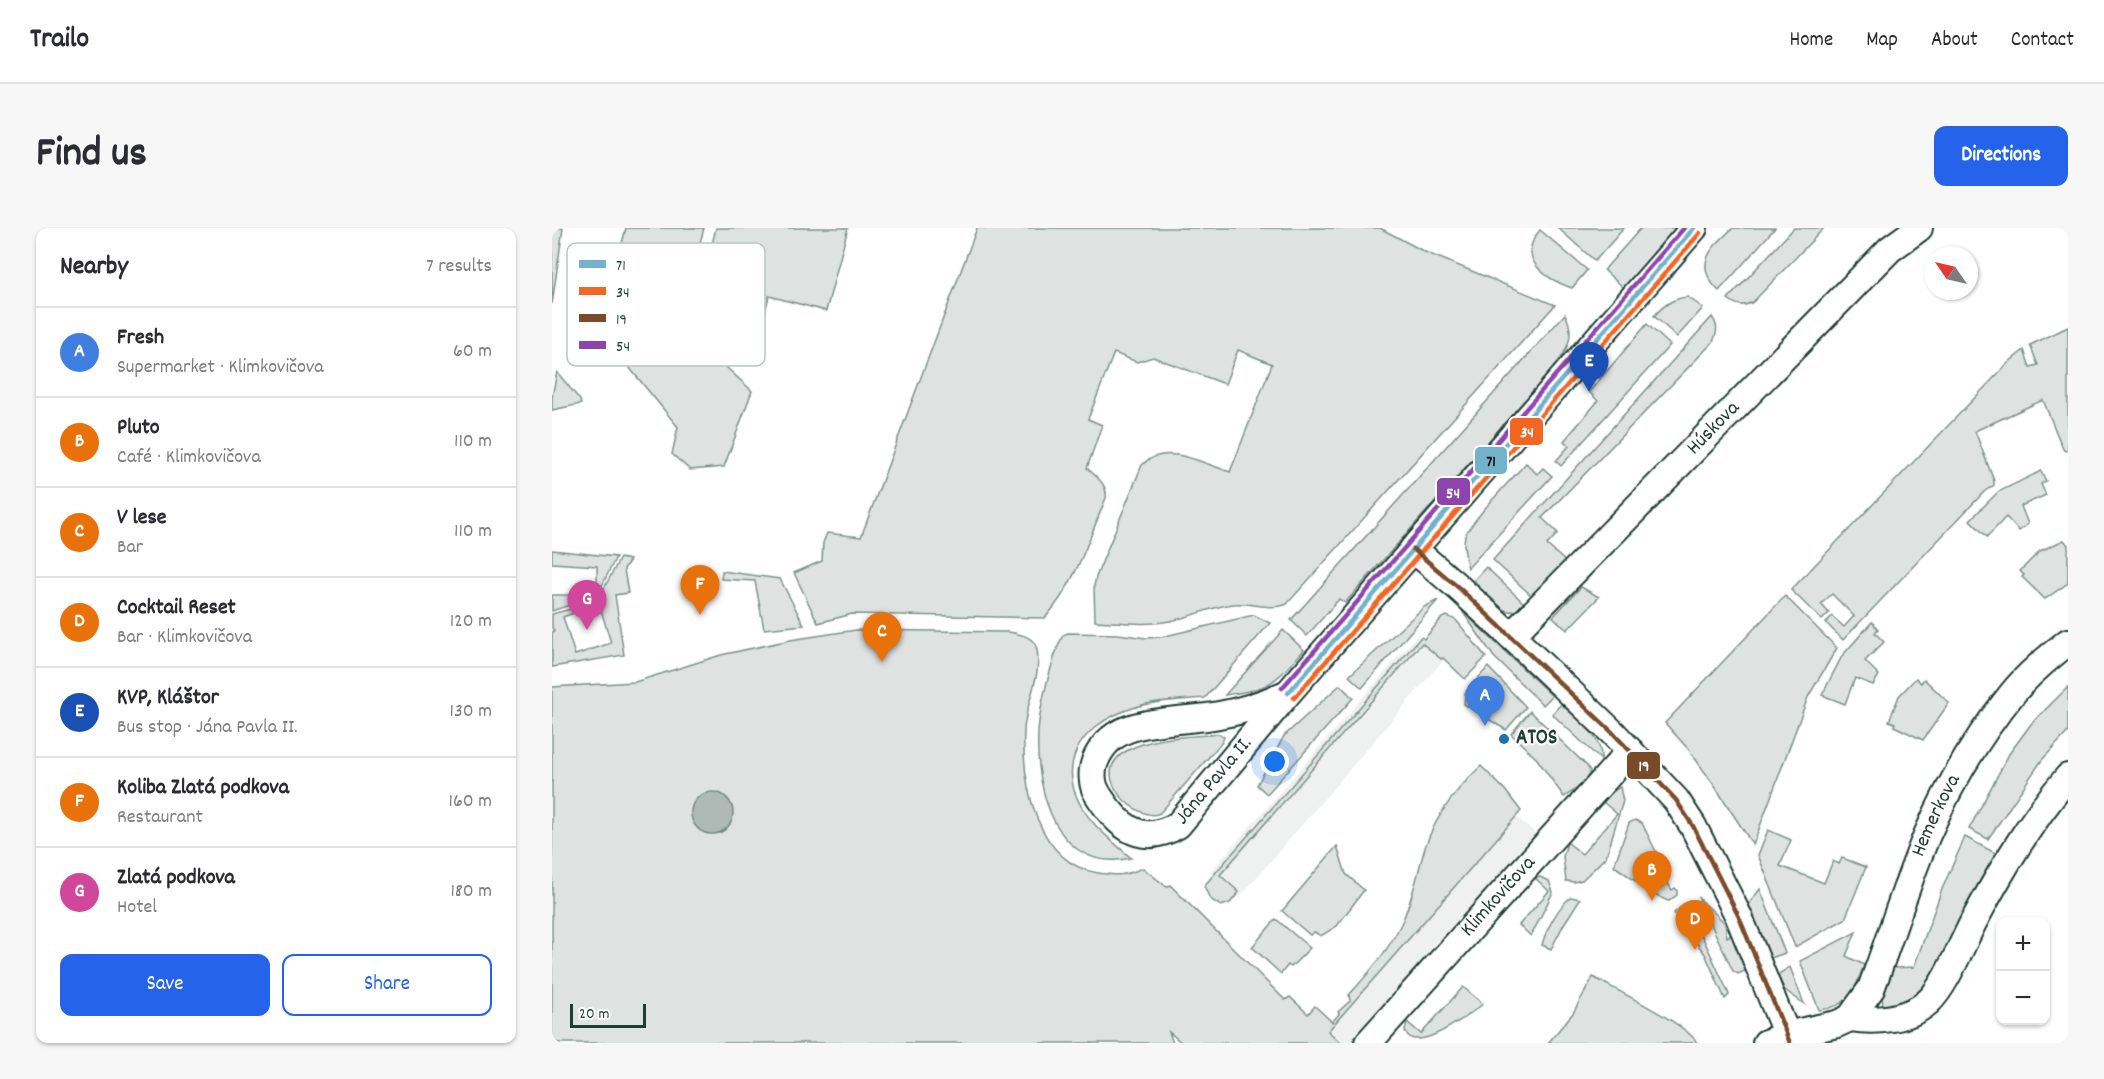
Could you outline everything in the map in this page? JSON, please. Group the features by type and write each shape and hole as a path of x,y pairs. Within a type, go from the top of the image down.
{"street":[{"name":"Jána Pavla II.","path":"1288,693 1248,709 1218,716 1133,727 1118,733 1106,742 1093,768 1092,781 1097,794 1116,819 1124,827 1134,832 1147,834 1166,832 1178,825 1288,693 1694,228"},
{"name":"Húskova","path":"1511,636 1890,249 1919,228"},
{"path":"1413,549 1511,636 1630,751 1676,800 1693,826 1739,917 1781,1040 1850,1018 1866,1020 1913,1013 1934,995 2003,868 2034,821 2068,777"},
{"name":"Hemerkova","path":"1850,1018 1871,989 1926,838 1953,783 1983,734 2012,694 2031,673 2068,642"},
{"name":"Klimkovičova","path":"1368,1043 1630,751"}],"shaded area":[{"path":"552,228 563,228 552,304"},
{"path":"626,228 704,228 700,243 622,243"},
{"path":"716,228 848,228 826,311 769,296 765,312 765,243 712,243"},
{"path":"977,228 1380,228 1425,252 1555,305 1287,604 1268,607 1233,604 1178,619 1152,623 1095,621 1096,577 1142,465 1151,458 1173,455 1185,456 1230,472 1272,364 1238,350 1225,384 1153,357 1137,362 1114,353 1088,419 1102,425 1087,468 1103,485 1106,498 1073,576 1056,605 1045,618 852,614 818,623 794,573 822,561 823,543 827,533 861,537"},
{"path":"1558,228 1624,228 1595,261"},
{"path":"1641,228 1677,228 1624,288 1604,270"},
{"path":"1733,228 1775,228 1719,291 1711,282 1706,265 1712,250"},
{"path":"1794,228 1824,228 1753,302 1740,305 1728,299"},
{"path":"1540,230 1587,270 1572,288 1544,273 1532,259 1533,240"},
{"path":"1688,297 1703,308 1677,337 1654,316 1669,303"},
{"path":"1565,314 1570,334 1565,352 1557,364 1345,603 1339,599 1307,636 1291,620"},
{"path":"1712,317 1717,329 1713,342 1542,518 1558,533 1547,545 1566,562 1533,597 1493,560"},
{"path":"1647,324 1670,345 1561,466 1556,461 1569,446 1564,441 1598,401 1589,392"},
{"path":"2068,327 2068,449 2065,451 2063,449 2043,400 1975,431 1994,485 1985,491 1843,640 1826,623 1832,616 1844,627 1854,616 1832,594 1821,604 1829,613 1822,620 1791,590 2009,362 2024,350 2030,367 2038,365 2030,345"},
{"path":"628,366 725,366 752,391 724,467 690,470 672,454 678,427"},
{"path":"557,372 580,400 581,404 552,410"},
{"path":"1526,463 1537,474 1543,468 1552,476 1468,568 1465,536 1484,510"},
{"path":"2041,471 2046,481 2041,484 2046,495 2021,506 2028,524 2019,531 2006,517 1987,537 1970,520 1998,492"},
{"path":"2064,540 2068,545 2068,583 2045,599 2022,577 2024,575 2020,571 2040,551"},
{"path":"552,550 616,557 597,596 552,611 552,595 597,595 597,566 552,563"},
{"path":"620,558 630,560 624,569 628,593 615,595 624,655 552,667 554,630 552,614 578,607 579,611 563,617 575,655 611,643 598,600"},
{"path":"1486,567 1526,605 1511,611 1504,610 1490,600 1474,580"},
{"path":"722,571 780,579 804,625 764,629 755,581 721,579"},
{"path":"1581,587 1599,597 1567,630 1553,617"},
{"path":"1785,596 1837,648 1808,697 1753,845 1689,750 1665,723"},
{"path":"1438,600 1362,688 1349,676 1424,607"},
{"path":"1462,611 1552,696 1543,705 1494,657"},
{"path":"1254,615 1270,623 1205,698 1136,707 1115,715 1097,726 1083,739 1075,754 1071,771 1074,789 1082,808 1097,827 1131,858 1106,860 1085,854 1068,841 1056,824 1047,803 1038,756 1038,733 1043,697 1063,635 1068,633 1118,634 1146,638 1161,637"},
{"path":"1447,616 1456,620 1486,657 1465,679 1443,658 1441,659 1422,643 1220,875 1239,892 1230,903 1221,906 1210,899 1204,886 1421,637 1424,639 1442,618"},
{"path":"1872,622 1878,629 1875,633 1884,642 1865,661 1879,675 1873,685 1855,678 1845,704 1822,695 1842,656"},
{"path":"856,630 1008,632 1030,639 1036,645 1038,660 1025,721 1026,774 1037,818 1047,837 1060,854 1077,866 1098,873 1126,874 1143,868 1167,887 1170,885 1285,1000 1290,997 1308,1014 1315,1006 1332,1022 1339,1014 1338,1012 1350,1001 1349,995 1378,961 1396,934 1408,908 1431,832 1445,808 1462,786 1481,766 1505,790 1521,811 1328,1031 1341,1043 1182,1043 1169,1032 1173,1043 552,1043 552,687 635,682 721,655 790,640"},
{"path":"1283,630 1304,650 1270,683 1253,690 1225,695"},
{"path":"1418,634 1445,658 1239,898 1210,872"},
{"path":"1488,667 1526,707 1506,730 1464,704 1465,693"},
{"path":"1916,678 1921,683 1924,679 1949,703 1923,740 1894,726 1895,723 1889,721 1899,696"},
{"path":"1340,685 1353,698 1267,794 1257,785 1284,736"},
{"path":"2068,687 2068,732 2042,760 1988,839 1969,829 2009,754 2031,724"},
{"path":"1561,704 1588,729 1598,743 1601,760 1552,714"},
{"path":"1530,711 1590,771 1583,783 1564,797 1537,759 1511,734"},
{"path":"1220,734 1224,737 1222,742 1160,813 1151,814 1140,811 1119,795 1111,772 1116,760 1128,750 1161,740"},
{"path":"1620,787 1623,801 1606,857 1582,880 1566,881 1563,857 1567,842 1582,854 1617,814 1603,802 1608,795"},
{"path":"712,792 727,798 733,813 727,828 712,834 697,828 691,813 697,798"},
{"path":"1515,816 1540,837 1359,1043 1341,1043 1326,1030"},
{"path":"1635,820 1642,823 1666,872 1663,875 1672,890 1675,888 1677,891 1677,895 1669,901 1651,892 1614,866 1629,823"},
{"path":"1768,830 1791,840 1780,866 1824,883 1833,861 1839,864 1842,858 1866,867 1845,919 1795,947 1758,855"},
{"path":"1965,837 1999,855 1930,983 1917,997 1888,1008 1883,1006 1882,995 1893,968 1914,967 1942,889"},
{"path":"1337,846 1346,874 1364,890 1337,926 1321,936 1314,932 1310,935 1282,911"},
{"path":"1540,877 1549,881 1553,892 1531,936 1519,925 1549,891 1535,878"},
{"path":"1760,889 1785,953 1771,958 1748,905"},
{"path":"1571,897 1580,899 1551,949 1542,945 1553,919"},
{"path":"1698,897 1725,923 1727,937 1733,934 1747,970 1738,974 1733,971"},
{"path":"1685,905 1691,912 1728,992 1729,995 1725,999 1705,954 1674,913"},
{"path":"1276,919 1310,948 1291,967 1288,965 1281,974 1252,947"},
{"path":"1856,932 1846,956 1864,965 1854,990 1837,1005 1819,1010 1800,961"},
{"path":"1790,967 1804,1004 1785,990 1778,977"},
{"path":"1593,977 1666,1017 1691,1035 1697,1043 1548,1043 1573,1013"},
{"path":"1463,987 1483,1004 1431,1036 1415,1039 1408,1035 1405,1031 1407,1022 1421,1034"}],"transit line":[{"name":"54","path":"1282,688 1684,228"},
{"name":"71","path":"1288,693 1694,228"},
{"name":"34","path":"1294,698 1700,233"},
{"name":"19","path":"1413,549 1459,588 1613,733 1676,800 1693,826 1739,917 1790,1043"}],"place":[{"name":"KVP, Kláštor","path":"1589,392"},
{"name":"Koliba Zlatá podkova","path":"700,615"},
{"name":"Zlatá podkova","path":"587,630"},
{"name":"V lese","path":"882,662"},
{"name":"Fresh","path":"1485,726"},
{"name":"ATOS","path":"1504,739"},
{"name":"Pluto","path":"1652,901"},
{"name":"Cocktail Reset","path":"1695,950"}]}
